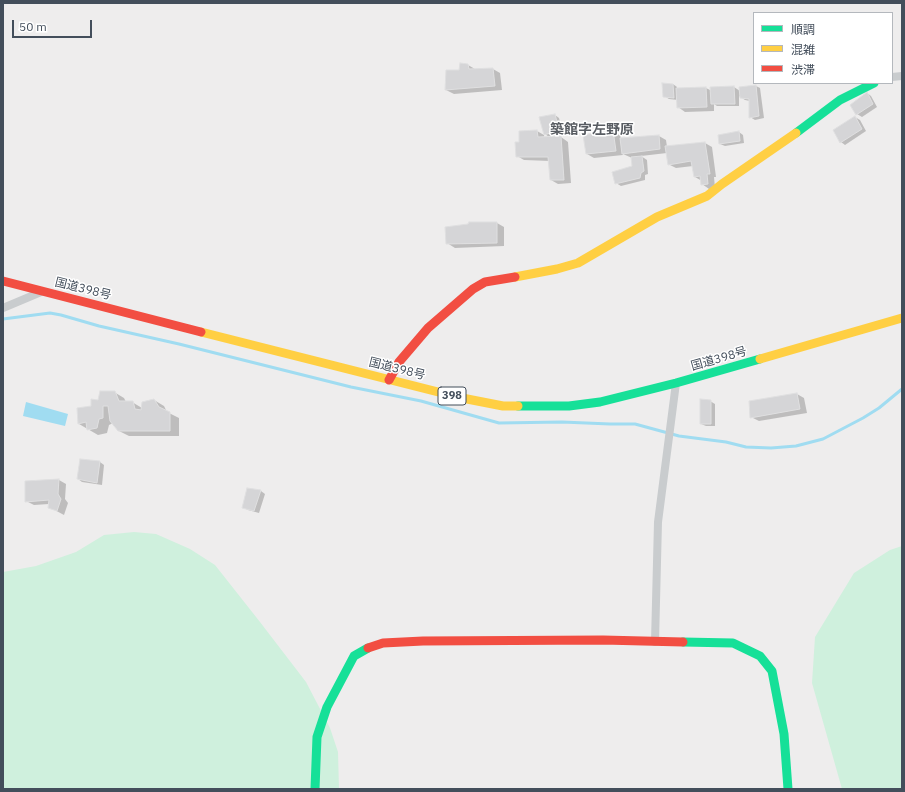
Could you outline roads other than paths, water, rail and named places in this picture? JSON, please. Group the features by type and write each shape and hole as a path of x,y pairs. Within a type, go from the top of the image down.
{"main road":[{"path":"389,380 399,362 428,328 472,289 485,282 557,269 578,263 657,217 707,196 840,100 872,84"},
{"name":"国道398号","path":"3,281 389,380 462,398 503,406 569,406 600,402 676,383 902,318"},
{"path":"315,789 317,737 320,726 327,707 354,656 364,649 383,643 424,641 602,640 733,643 760,656 772,671 775,685 784,734 788,789"}],"street":[{"path":"3,308 43,291"},
{"path":"655,642 658,522 676,383"}],"water":[{"path":"26,402 68,414 65,426 23,416"}],"waterway":[{"path":"3,319 50,313 61,315 99,326 179,344 351,387 421,401 499,423 562,422 635,424 679,436 726,442 746,447 771,448 796,446 823,439 879,408 902,389"}],"district":[{"name":"築館字左野原","path":"592,130"}]}
